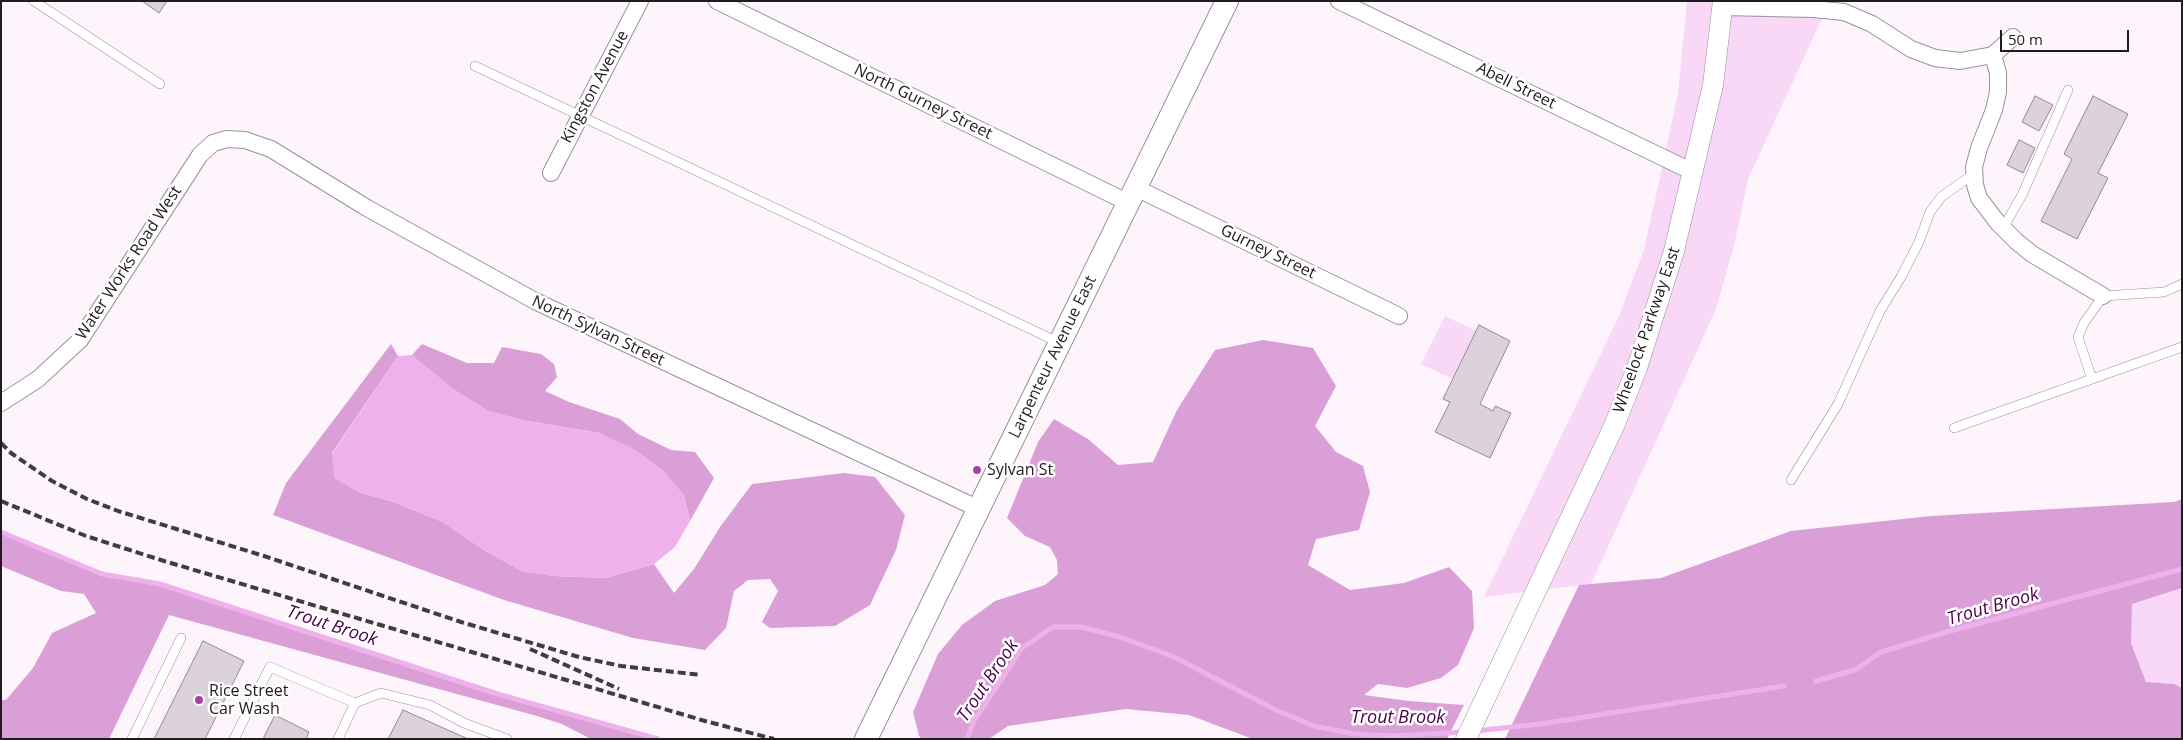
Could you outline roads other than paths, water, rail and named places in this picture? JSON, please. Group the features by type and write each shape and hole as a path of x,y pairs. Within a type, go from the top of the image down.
{"main road":[{"name":"Larpenteur Avenue East","path":"866,739 1227,1"}],"street":[{"name":"Kingston Avenue","path":"551,173 640,1"},
{"name":"North Gurney Street","path":"718,1 1132,195"},
{"name":"Abell Street","path":"1340,1 1693,172"},
{"name":"Wheelock Parkway East","path":"1466,739 1614,426 1637,368 1674,251 1693,172 1713,85 1723,4"},
{"path":"1723,4 1844,12 1872,24 1911,50 1935,58 1968,61 1993,55 2013,37"},
{"path":"1993,55 1998,74 1998,92 1994,110 1979,148 1975,172 1979,198 2003,228 2032,254 2103,296"},
{"name":"Water Works Road West","path":"1,403 38,379 80,340 200,155 213,143 227,139"},
{"name":"North Sylvan Street","path":"227,139 245,140 271,149 367,208 535,301 979,509"},
{"name":"Gurney Street","path":"1132,195 1399,316"}],"lane":[{"path":"34,1 160,84"},
{"path":"476,66 1060,344"},
{"path":"2003,228 2022,196 2068,90"},
{"path":"1791,480 1838,404 1880,310 1901,277 1919,242 1930,212 1941,197 1975,172"},
{"path":"2092,379 2078,337 2084,323 2103,296 2164,292 2182,284"},
{"path":"1954,428 2182,347"},
{"path":"132,739 181,638"},
{"path":"234,739 270,666 355,704"},
{"path":"338,739 355,704 381,693 430,705 464,722 507,739"}],"waterway":[{"name":"Trout Brook","path":"1,532 102,574 160,584 494,693 658,739"},
{"name":"Trout Brook","path":"1816,681 1855,670 1881,652 1950,631 2182,569"},
{"name":"Trout Brook","path":"967,739 974,721 1022,648 1053,627 1082,627 1123,638 1174,657 1276,710 1314,726 1354,734 1395,736 1464,732"},
{"name":"Trout Brook","path":"1475,731 1540,724 1784,686"}],"railway":[{"path":"1,443 11,453 52,481 87,499 118,511 264,556 461,622 579,657 621,666 701,675"},
{"path":"1,501 86,536 164,561 705,721 774,739"},
{"path":"530,649 619,689"}],"place":[{"name":"Sylvan St","path":"977,470"},
{"name":"Rice Street Car Wash","path":"199,700"}]}
